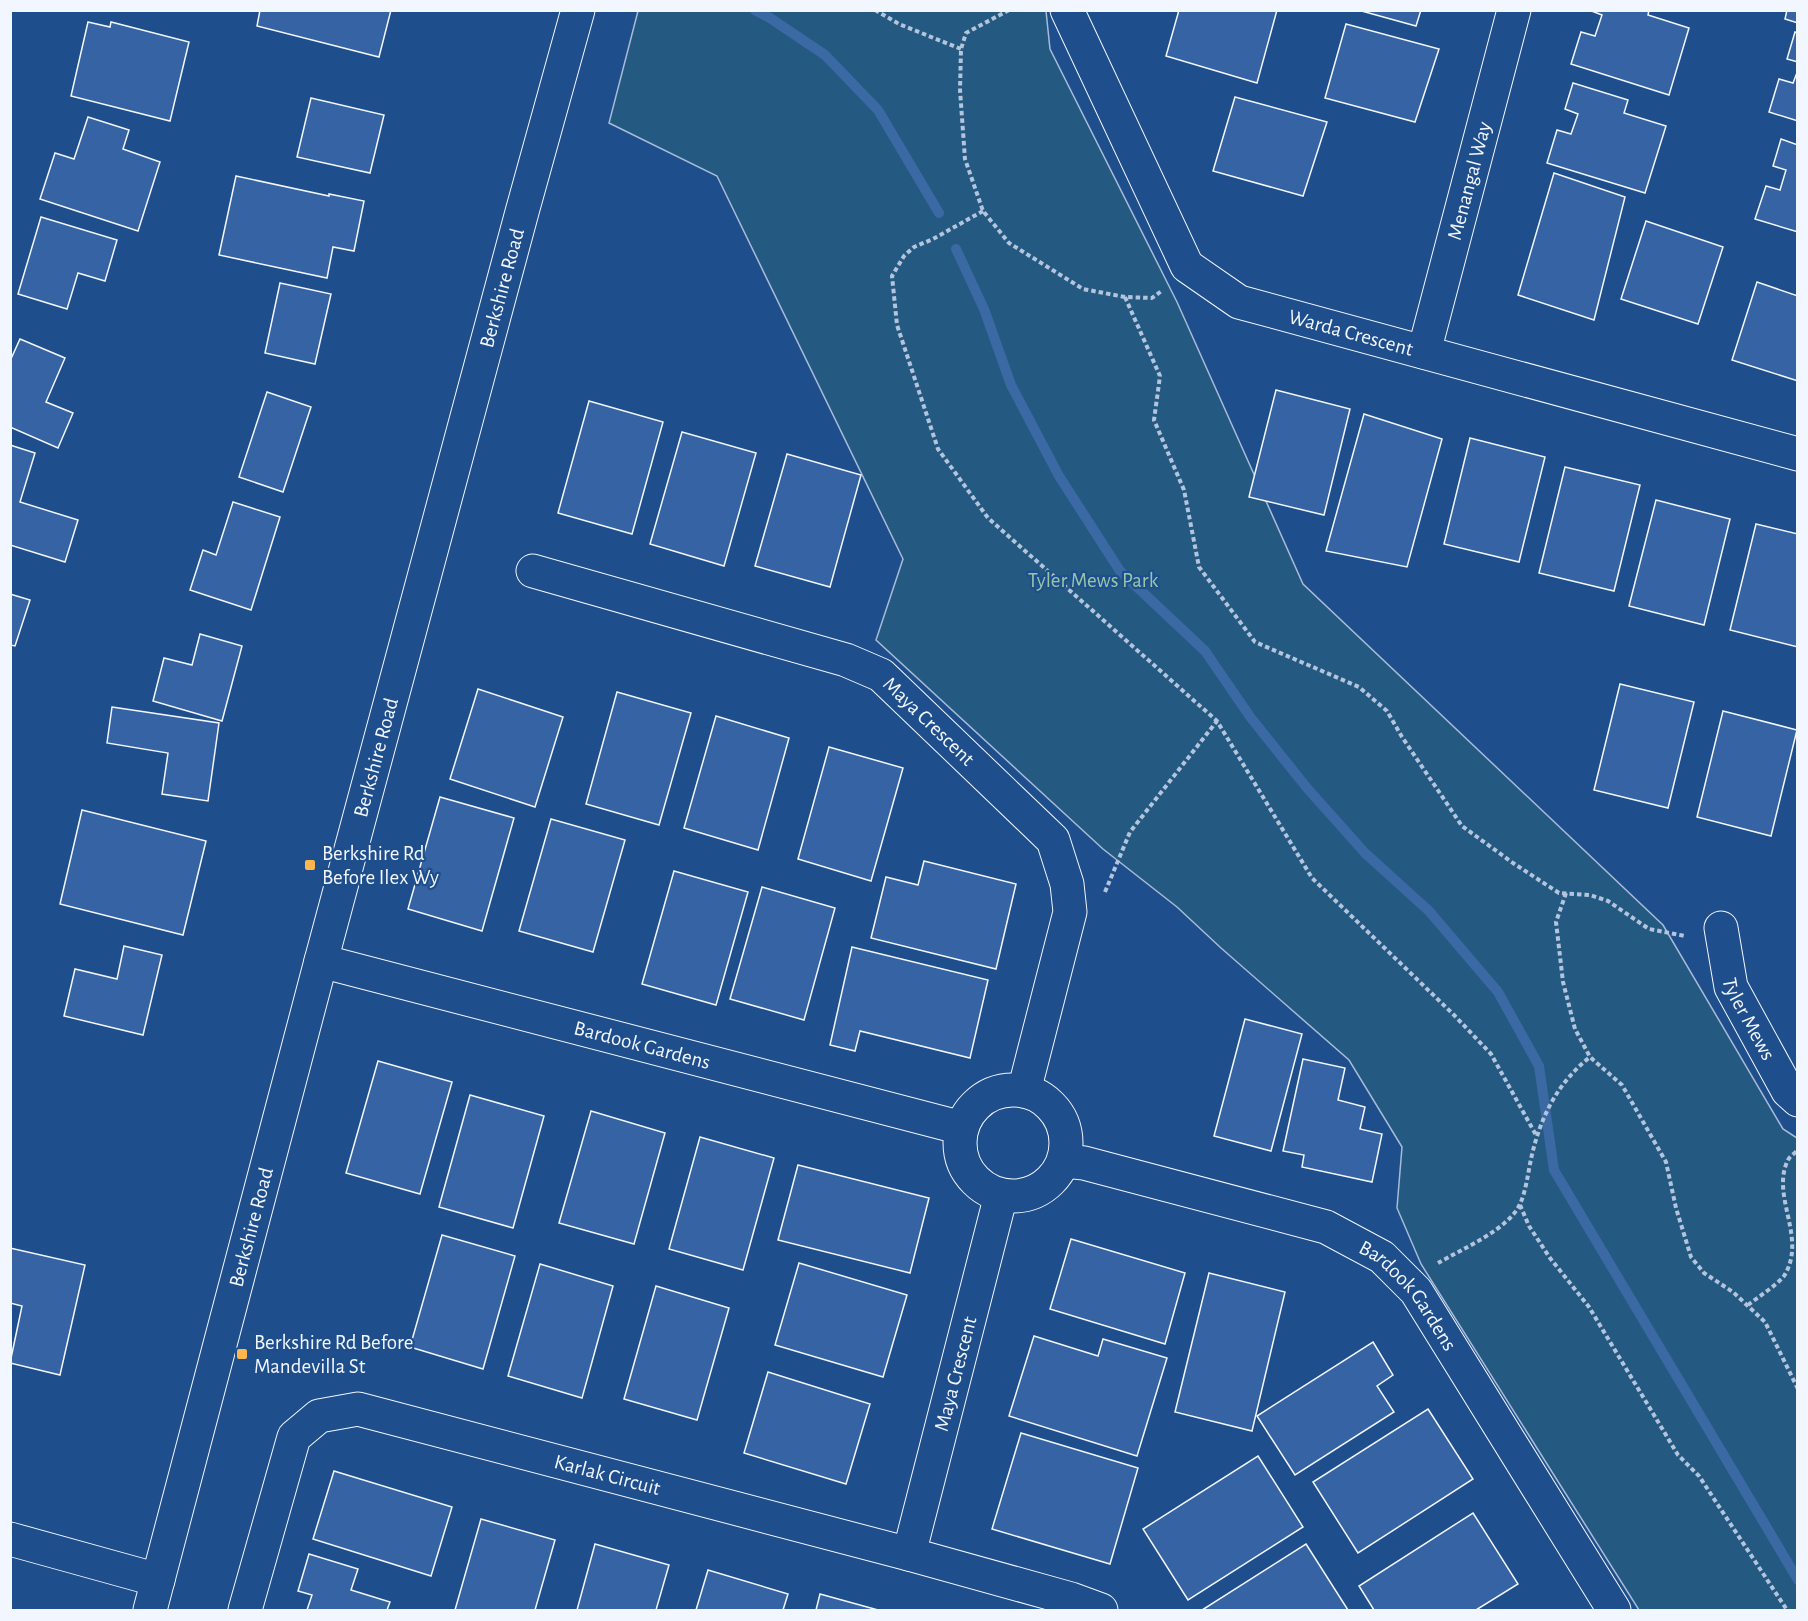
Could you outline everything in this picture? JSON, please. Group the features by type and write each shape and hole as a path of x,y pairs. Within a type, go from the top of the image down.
{"street":[{"name":"Berkshire Road","path":"150,1611 321,961 578,10"},
{"path":"1067,10 1187,266"},
{"name":"Menangal Way","path":"1424,352 1514,10"},
{"name":"Warda Crescent","path":"1187,266 1239,302 1797,454"},
{"name":"Maya Crescent","path":"533,572 846,660 881,675 1053,840 1067,884 1070,912 1024,1091"},
{"name":"Tyler Mews","path":"1721,928 1731,987 1788,1091 1797,1100"},
{"name":"Bardook Gardens","path":"321,961 962,1128"},
{"path":"1009,1090 1024,1091 1041,1097 1055,1110 1064,1125 1067,1143 1064,1161 1056,1175 1045,1186 1032,1193 1017,1196 1002,1195 986,1188 968,1170 960,1145 962,1128 969,1113 993,1093 1009,1090"},
{"name":"Bardook Gardens","path":"1064,1161 1084,1163 1326,1227 1382,1257 1416,1291 1614,1611"},
{"name":"Maya Crescent","path":"909,1554 1002,1195"},
{"name":"Karlak Circuit","path":"245,1611 294,1437 319,1416 358,1409 909,1554 1071,1599 1101,1611"},
{"path":"10,1539 158,1580"}],"path":[{"path":"875,10 899,24 961,49"},
{"path":"1009,10 966,33 961,49 960,90 965,159 983,211 1009,243 1083,289 1125,297 1152,298 1171,284 1187,266"},
{"path":"983,211 914,247 904,256 892,276 897,325 938,450 988,518 1217,721 1312,878 1454,1015 1491,1054 1536,1135"},
{"path":"1125,297 1160,376 1154,420 1184,490 1199,567 1255,642 1356,685 1387,711 1462,826 1559,893 1590,895 1608,901 1649,929 1685,936 1721,928"},
{"path":"1104,894 1130,832 1217,721"},
{"path":"1566,893 1556,922 1563,982 1575,1029 1590,1057 1622,1085 1666,1162 1676,1208 1691,1257 1704,1273 1733,1292 1765,1322 1797,1389"},
{"path":"1407,1282 1505,1223 1520,1205 1536,1135 1556,1092 1573,1070 1590,1057"},
{"path":"1748,1305 1784,1276 1795,1256 1794,1225 1783,1180 1788,1160 1797,1150"},
{"path":"1520,1205 1529,1226 1550,1258 1589,1307 1678,1455 1699,1476 1787,1611"}],"green space":[{"name":"Tyler Mews Park","path":"638,11 1046,11 1050,49 1177,302 1303,584 1663,925 1783,1129 1797,1138 1797,1610 1639,1610 1421,1264 1397,1208 1402,1147 1349,1060 1177,907 1103,849 876,640 903,559 717,176 609,123"}],"building":[{"path":"260,10 391,10 379,57 257,26"},
{"path":"1179,10 1277,10 1257,83 1166,56"},
{"path":"1358,10 1421,10 1416,26"},
{"path":"1589,10 1649,10 1648,15 1689,28 1669,95 1571,64 1581,32 1595,36 1602,15"},
{"path":"1787,10 1798,10 1798,23 1785,19"},
{"path":"88,22 110,27 111,22 189,42 170,121 71,96"},
{"path":"1346,24 1439,49 1415,122 1325,98"},
{"path":"1795,32 1798,33 1798,62 1787,59"},
{"path":"1798,70 1798,121 1769,112 1779,79 1793,83"},
{"path":"1573,83 1628,100 1624,113 1666,126 1645,193 1547,163 1557,130 1571,134 1578,114 1565,109"},
{"path":"1235,97 1327,122 1303,196 1213,171"},
{"path":"311,98 384,115 370,173 297,157"},
{"path":"88,117 129,130 123,149 160,162 138,231 40,199 55,153 74,159"},
{"path":"1781,139 1798,145 1798,232 1755,219 1766,186 1780,190 1786,170 1773,166"},
{"path":"1554,173 1625,197 1594,320 1518,295"},
{"path":"236,176 329,196 329,194 364,201 354,251 333,247 327,278 219,255"},
{"path":"41,217 117,240 105,281 78,273 67,309 18,294"},
{"path":"1646,221 1723,247 1698,324 1621,299"},
{"path":"1757,282 1798,296 1798,381 1732,360"},
{"path":"280,283 331,294 315,364 265,353"},
{"path":"20,339 65,358 46,402 73,413 58,448 10,427 10,361"},
{"path":"1276,390 1350,409 1324,515 1249,497"},
{"path":"267,392 311,407 283,492 239,477"},
{"path":"589,401 663,422 632,534 558,513"},
{"path":"1364,414 1442,439 1407,567 1326,551"},
{"path":"682,432 756,453 724,566 650,544"},
{"path":"1470,438 1545,457 1519,562 1444,544"},
{"path":"10,445 35,453 20,502 78,520 65,562 10,545"},
{"path":"787,454 861,475 830,587 755,566"},
{"path":"1565,467 1640,485 1614,591 1539,573"},
{"path":"1656,500 1730,519 1704,625 1629,606"},
{"path":"233,502 280,517 251,610 190,590 203,550 216,555"},
{"path":"1756,524 1798,534 1798,647 1730,630"},
{"path":"10,594 30,600 15,646 10,645"},
{"path":"200,634 242,646 222,721 153,701 164,658 192,665"},
{"path":"1620,684 1694,702 1668,808 1594,790"},
{"path":"478,689 563,717 535,807 450,779"},
{"path":"617,692 691,713 659,825 586,804"},
{"path":"112,707 219,723 208,801 162,794 168,753 107,743"},
{"path":"1723,711 1797,730 1771,836 1697,817"},
{"path":"716,716 789,738 758,850 684,828"},
{"path":"829,747 903,768 871,881 798,859"},
{"path":"440,797 514,818 482,931 408,909"},
{"path":"82,810 206,841 183,935 60,904"},
{"path":"551,819 625,840 593,952 519,931"},
{"path":"924,861 1016,884 996,969 871,938 886,877 918,885"},
{"path":"674,871 748,892 716,1005 642,984"},
{"path":"762,887 835,908 804,1020 730,999"},
{"path":"124,946 162,955 143,1035 64,1016 75,969 117,979"},
{"path":"852,947 988,980 970,1058 860,1031 855,1051 830,1045"},
{"path":"1245,1019 1302,1034 1271,1151 1214,1136"},
{"path":"1303,1059 1345,1068 1338,1100 1365,1107 1360,1129 1382,1134 1372,1182 1302,1167 1304,1155 1283,1151"},
{"path":"378,1061 452,1082 420,1194 346,1173"},
{"path":"470,1095 544,1116 513,1228 439,1207"},
{"path":"591,1111 665,1133 634,1244 559,1223"},
{"path":"700,1137 774,1158 743,1270 669,1249"},
{"path":"798,1165 929,1198 910,1273 778,1240"},
{"path":"442,1235 515,1256 483,1369 410,1347"},
{"path":"1071,1239 1185,1273 1165,1344 1050,1309"},
{"path":"10,1248 85,1265 60,1375 10,1363 22,1306 10,1303"},
{"path":"799,1263 907,1295 883,1377 775,1345"},
{"path":"540,1264 613,1286 582,1398 508,1376"},
{"path":"1209,1273 1285,1292 1252,1431 1175,1412"},
{"path":"656,1286 729,1308 697,1420 624,1399"},
{"path":"1034,1336 1098,1356 1103,1339 1167,1358 1137,1456 1009,1416"},
{"path":"1373,1342 1393,1375 1377,1386 1394,1412 1295,1475 1257,1416"},
{"path":"768,1372 870,1404 846,1484 744,1453"},
{"path":"1428,1409 1473,1479 1358,1553 1313,1482"},
{"path":"1021,1433 1138,1468 1110,1564 992,1529"},
{"path":"1258,1456 1303,1527 1188,1600 1143,1529"},
{"path":"334,1471 452,1507 431,1576 313,1539"},
{"path":"1473,1513 1518,1584 1476,1610 1374,1610 1359,1586"},
{"path":"481,1519 555,1540 535,1610 455,1610"},
{"path":"595,1544 669,1565 656,1610 577,1610"},
{"path":"1306,1544 1348,1610 1202,1610"},
{"path":"309,1554 358,1569 351,1590 390,1602 387,1610 307,1610 312,1595 298,1591"},
{"path":"708,1570 788,1594 783,1610 696,1610"},
{"path":"820,1594 878,1610 816,1610"}],"waterway":[{"path":"755,10 825,55 878,110 939,213"},
{"path":"956,249 984,309 1011,385 1059,476 1120,571 1205,651 1251,718 1307,788 1365,853 1429,911 1498,992 1539,1066 1554,1170 1798,1580"}],"place":[{"name":"Berkshire Rd Before Ilex Wy","path":"310,865"},
{"name":"Berkshire Rd Before Mandevilla St","path":"242,1354"}]}
